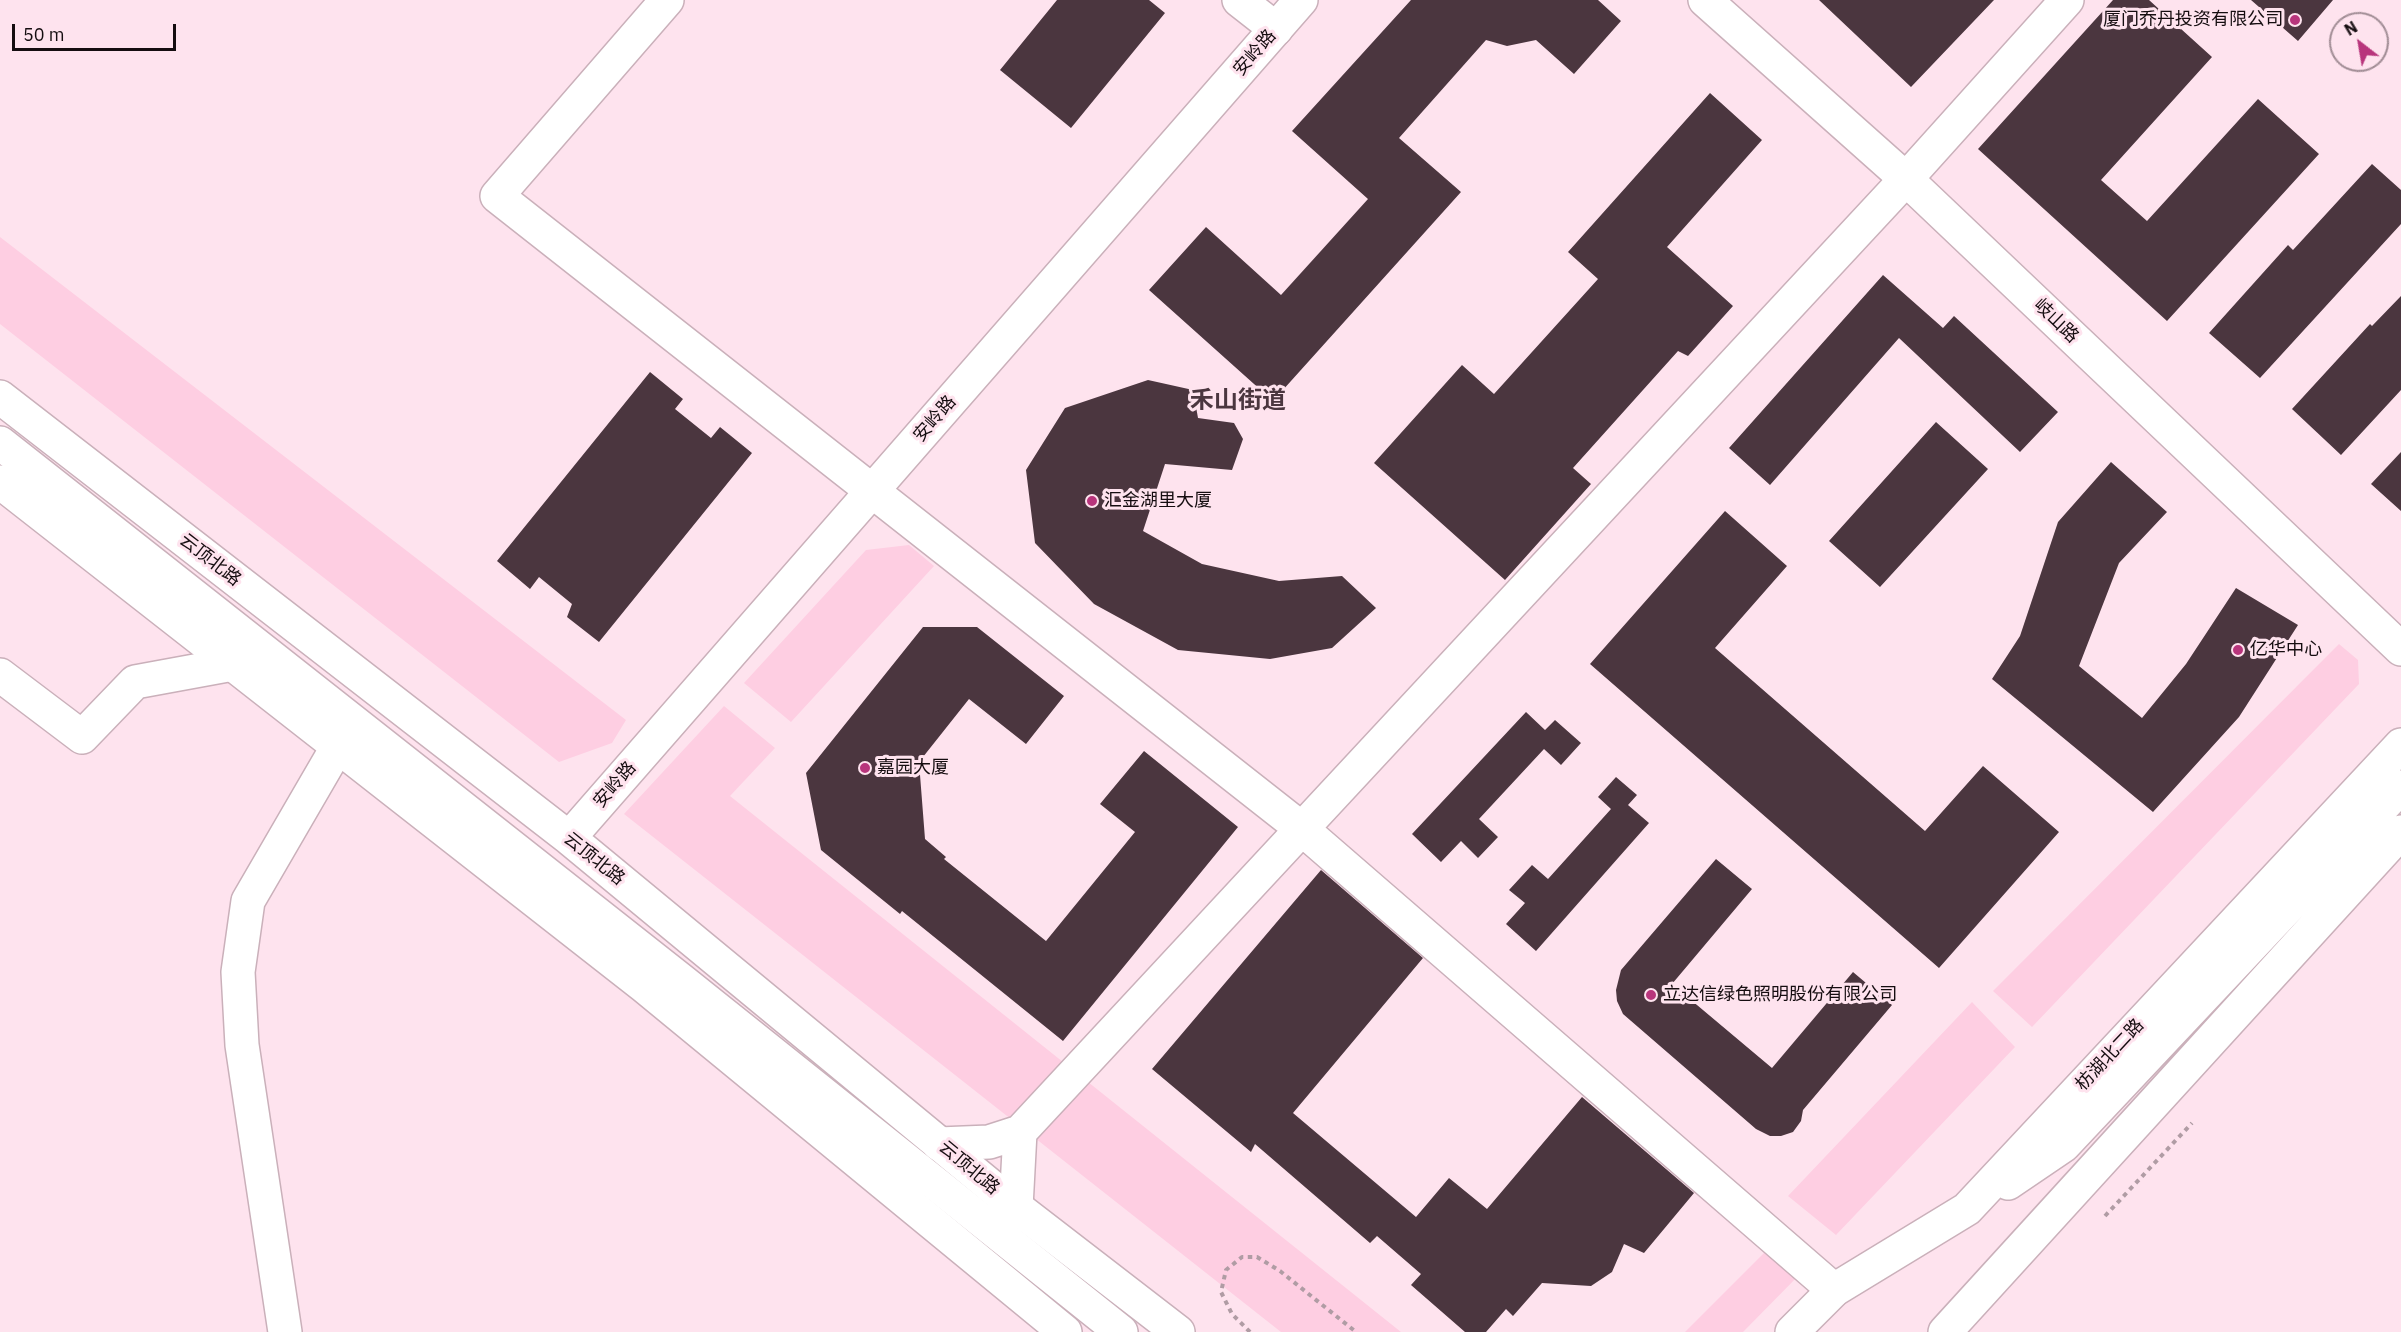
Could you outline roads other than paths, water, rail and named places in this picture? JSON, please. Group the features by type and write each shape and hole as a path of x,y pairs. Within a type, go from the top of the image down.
{"main road":[{"path":"667,0 497,196 1302,830 1834,1290"},
{"path":"1239,0 1276,29"},
{"name":"安岭路","path":"569,838 1301,0"},
{"name":"岐山路","path":"1705,0 1906,179 2401,650"},
{"path":"939,1144 989,1142 1020,1132 1906,179 2067,0"},
{"name":"云顶北路","path":"0,398 569,838 1016,1207 1178,1332"},
{"path":"0,443 682,981 1121,1332"},
{"path":"0,482 644,986 1065,1332"},
{"path":"0,675 81,737 135,682 233,664"},
{"name":"枋湖北二路","path":"1792,1332 1834,1290 1967,1209 2401,745"},
{"path":"285,1332 242,1045 238,972 248,901 338,746"},
{"path":"1967,1209 2064,1145 2401,787"},
{"path":"1945,1332 2401,832"},
{"path":"1016,1207 1020,1132"}],"place":[{"name":"厦门乔丹投资有限公司","path":"2295,20"},
{"name":"汇金湖里大厦","path":"1092,501"},
{"name":"亿华中心","path":"2238,650"},
{"name":"嘉园大厦","path":"865,768"},
{"name":"立达信绿色照明股份有限公司","path":"1651,995"}],"district":[{"name":"禾山街道","path":"1238,401"}]}
